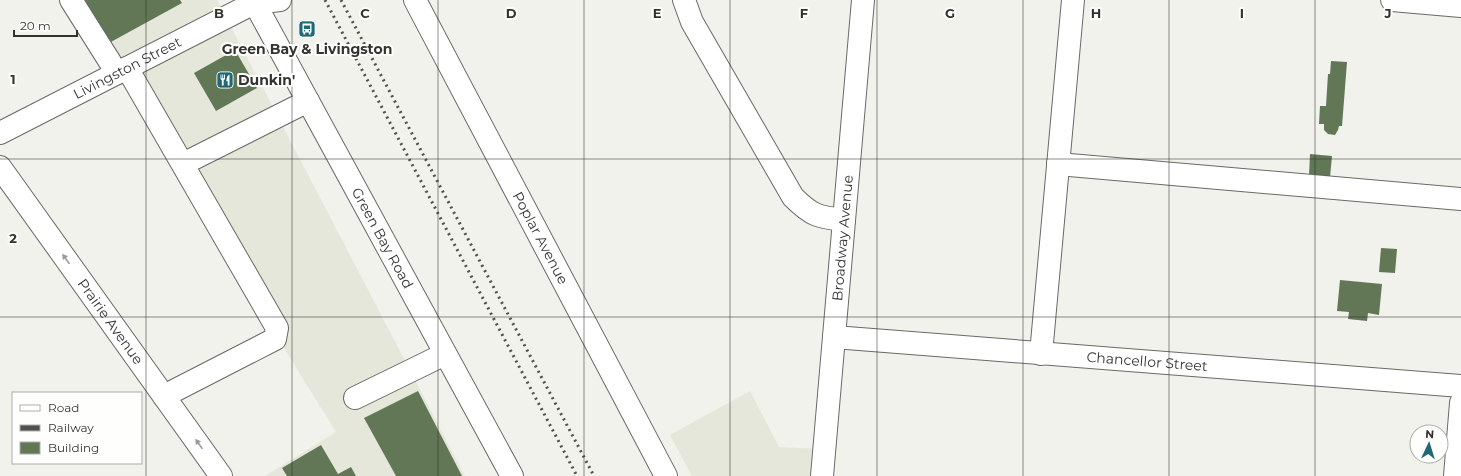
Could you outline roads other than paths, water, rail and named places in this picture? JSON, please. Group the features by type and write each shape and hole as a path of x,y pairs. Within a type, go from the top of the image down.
{"street":[{"path":"71,0 122,71 183,164 277,328 275,339 164,396"},
{"name":"Livingston Street","path":"0,133 255,1 280,0"},
{"name":"Poplar Avenue","path":"415,0 666,476"},
{"path":"684,0 692,22 793,197 806,211 814,215 844,220"},
{"name":"Broadway Avenue","path":"822,476 863,0"},
{"path":"1041,354 1072,0"},
{"path":"1392,0 1461,6"},
{"name":"Green Bay Road","path":"255,1 308,102 512,476"},
{"path":"183,164 308,102"},
{"path":"1058,164 1461,199"},
{"name":"Prairie Avenue","path":"0,167 221,476"},
{"name":"Chancellor Street","path":"834,337 1461,386"},
{"path":"355,398 446,354"},
{"path":"1455,476 1461,403"}],"railway":[{"path":"325,0 577,476"},
{"path":"341,0 594,476"}],"place":[{"name":"Green Bay & Livingston","path":"307,29"},
{"name":"Dunkin'","path":"225,80"}]}
